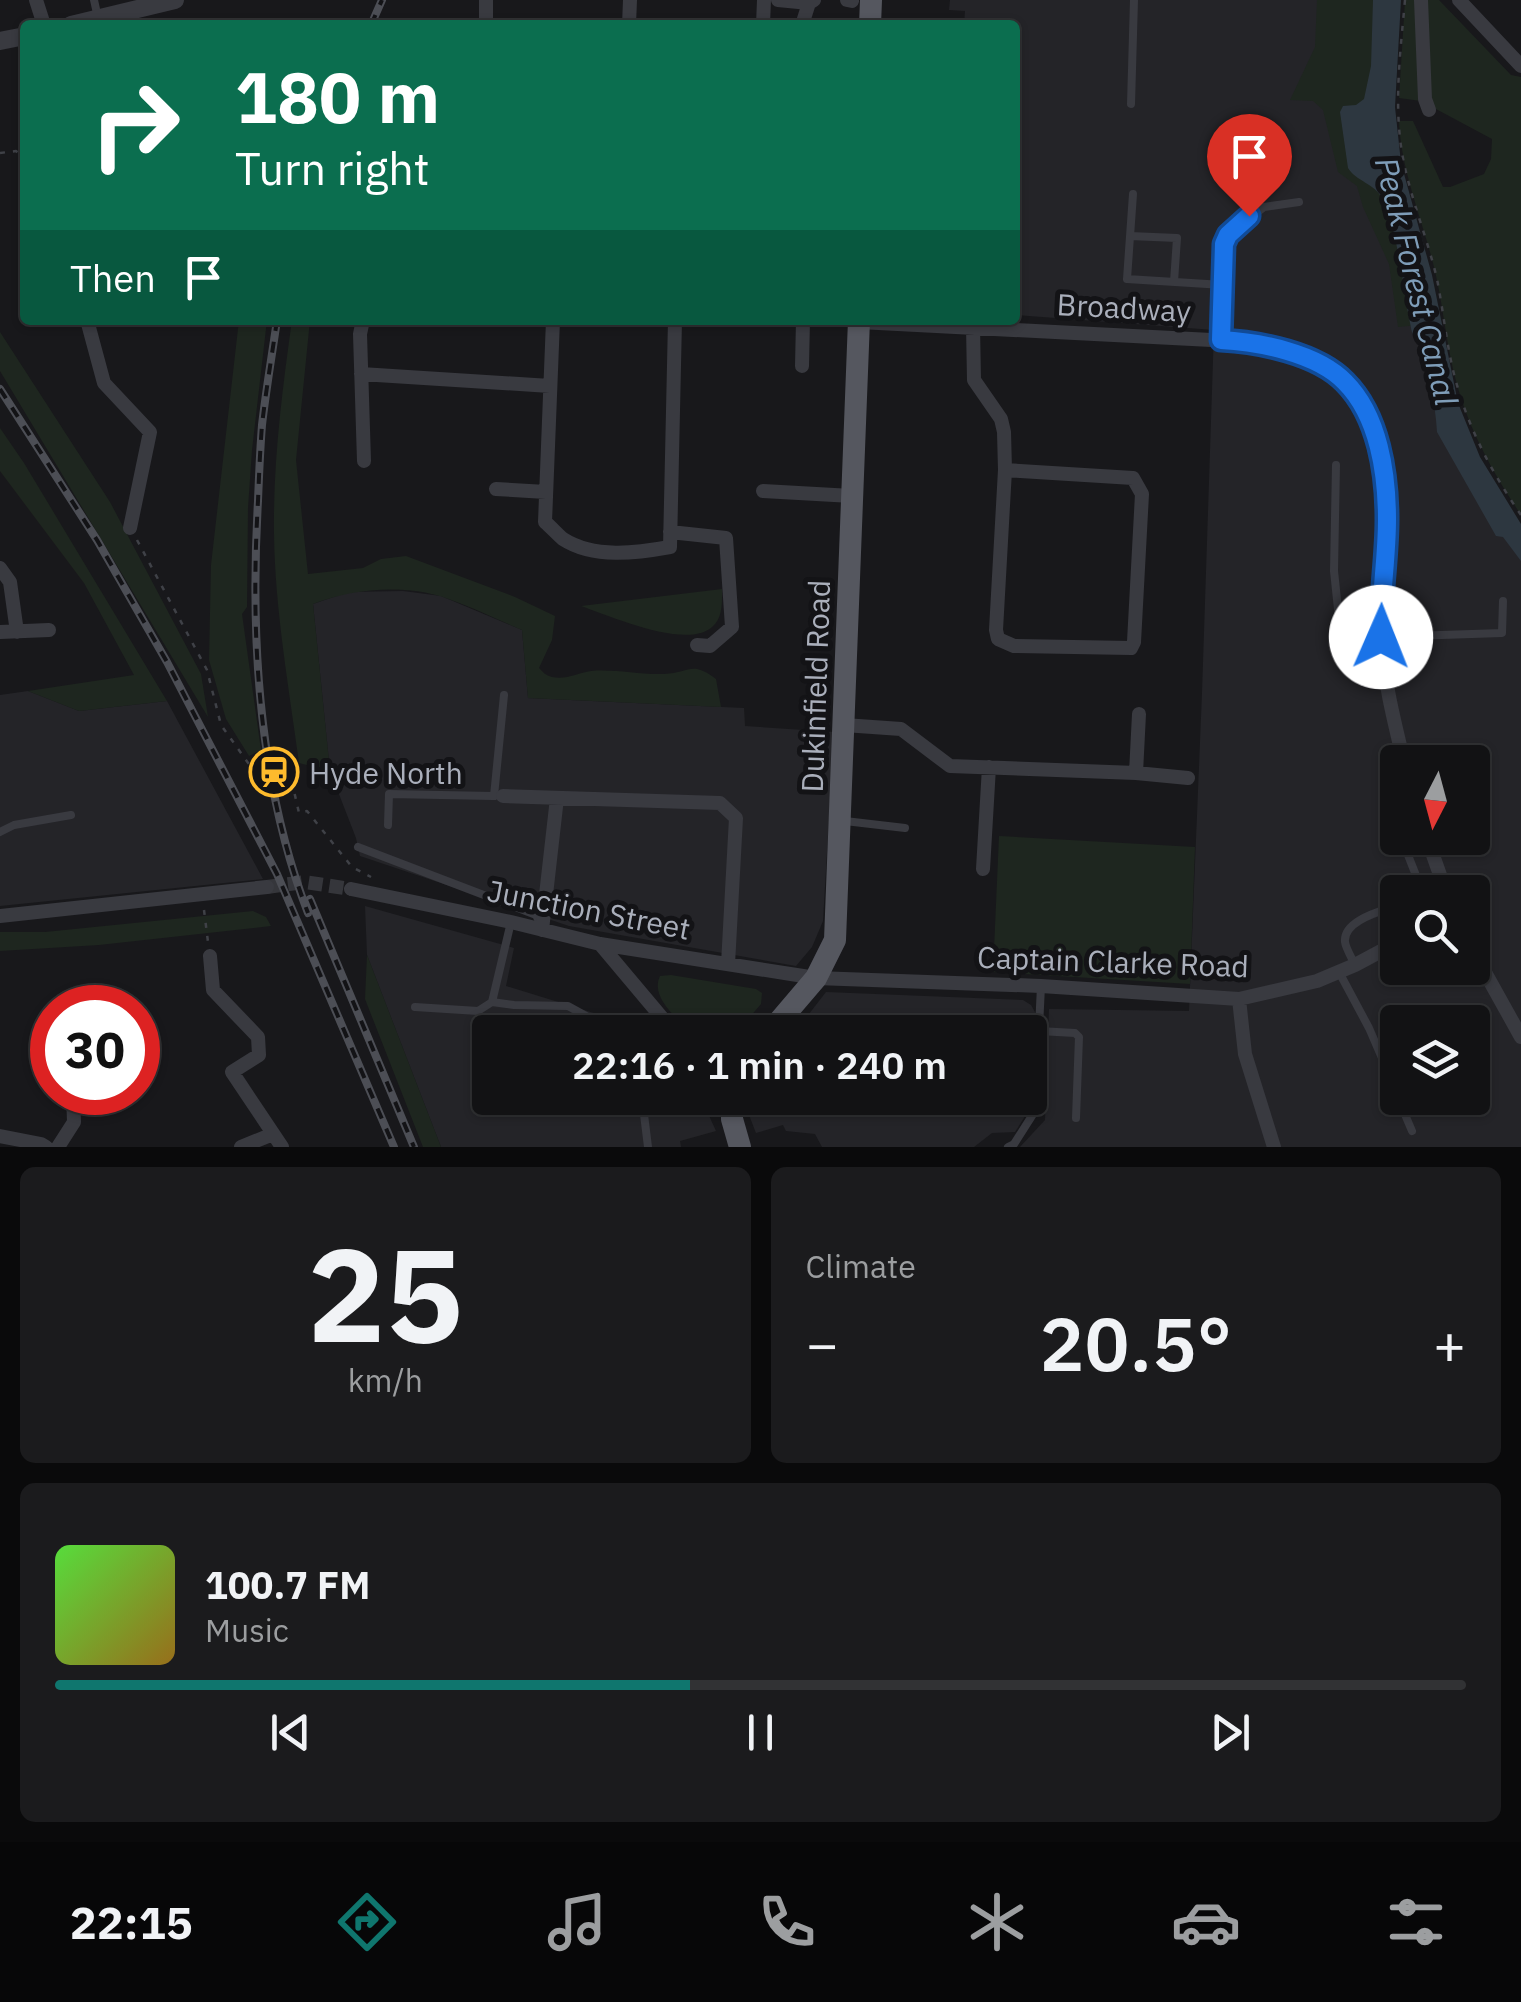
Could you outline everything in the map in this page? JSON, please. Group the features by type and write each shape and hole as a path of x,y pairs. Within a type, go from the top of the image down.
{"main road":[{"name":"Dukinfield Road","path":"784,1015 816,978 835,940 859,325"},
{"path":"732,1115 740,1147"}],"street":[{"path":"96,9 119,19 175,0"},
{"path":"778,0 812,2"},
{"path":"1421,0 1425,99 1429,110"},
{"path":"1459,0 1521,66"},
{"path":"88,325 104,383 150,432 130,528"},
{"path":"362,325 364,461"},
{"path":"553,325 545,522 562,538 579,546 632,553 670,547 676,325"},
{"path":"802,366 803,325"},
{"name":"Broadway","path":"950,325 1263,345 1318,364 1344,380 1372,424 1385,482 1387,521 1381,635 1384,671 1400,745"},
{"path":"973,326 974,380 1001,419 1005,470 998,640 1014,646 1131,648 1142,494 1139,485 1133,478 1005,470"},
{"path":"361,374 550,386"},
{"path":"496,489 546,492"},
{"path":"763,491 852,496"},
{"path":"670,532 726,538 732,627 710,646 697,645"},
{"path":"0,568 10,582 17,632"},
{"path":"0,632 50,630"},
{"path":"1136,772 1139,714"},
{"path":"844,725 901,729 950,766 1136,772 1188,778"},
{"path":"984,869 990,767"},
{"path":"498,796 720,803 730,810 736,818 728,964"},
{"path":"542,930 557,798"},
{"path":"0,916 267,886"},
{"name":"Junction Street","path":"351,889 600,944 816,978"},
{"path":"600,944 660,1015"},
{"name":"Captain Clarke Road","path":"816,978 1040,986 1239,1000 1316,981 1380,952"},
{"path":"210,956 213,990 258,1038 259,1054 232,1072 278,1141 241,1147"},
{"path":"1490,981 1521,1037"},
{"path":"1239,1000 1245,1054 1274,1147"},
{"path":"58,1147 74,1122 74,1115"},
{"path":"0,1136 46,1147"}],"lane":[{"path":"1131,104 1134,0"},
{"path":"1132,194 1127,279 1223,285"},
{"path":"1221,340 1224,244 1228,235 1264,207 1299,202"},
{"path":"1130,236 1177,238 1174,282"},
{"path":"1336,465 1334,571 1340,628 1345,634 1502,633 1502,601"},
{"path":"388,824 389,794 498,796 504,695"},
{"path":"0,832 14,825 71,816"},
{"path":"840,821 905,828"},
{"path":"358,847 536,915 542,930"},
{"path":"1355,965 1345,943 1347,932 1359,921 1380,912"},
{"path":"492,1002 511,922"},
{"path":"1339,972 1380,1054"},
{"path":"1039,1015 1040,986"},
{"path":"415,1007 478,1011 492,1002 568,1006 584,1015"},
{"path":"1047,1032 1079,1037 1076,1118"},
{"path":"644,1115 648,1147"},
{"path":"1008,1147 1032,1115"},
{"path":"1406,1115 1412,1131"}],"path":[{"path":"1404,0 1398,109 1405,169 1434,265 1453,369 1473,434 1521,515"},
{"path":"130,528 207,670 220,725 261,781 257,758 286,756 300,813 306,811 352,867 375,883"},
{"path":"202,894 210,956"}],"shaded area":[{"path":"950,0 1387,0 1378,116 1441,391 1521,544 1521,1147 1020,1147 1047,1115 1049,1009 1189,1011 1214,330 1020,315 1020,20 964,20 965,11 949,10"},
{"path":"1317,0 1387,0 1378,116 1430,324 1398,327 1389,264 1357,186 1338,172 1323,110 1313,101 1290,100 1315,47"},
{"path":"1405,0 1439,0 1511,75 1521,77 1521,515 1480,445 1458,389 1436,276 1403,157 1399,121 1413,121 1443,187 1484,174 1491,159 1492,139 1421,101 1399,98"},
{"path":"238,325 266,325 248,508 247,607 242,614 261,750 249,756 226,719 209,660 211,565"},
{"path":"291,325 310,325 296,460 308,574 363,568 381,559 406,556 555,616 552,640 539,668 552,677 591,671 664,674 695,669 716,679 721,707 528,698 522,630 427,593 360,592 313,604 330,771 299,763 275,563 274,507"},
{"path":"0,332 110,502 201,674 208,717 0,371"},
{"path":"0,428 167,701 79,711 28,691 134,675 84,583 0,471"},
{"path":"722,589 721,610 712,627 685,635 648,629 581,606"},
{"path":"403,591 441,596 522,630 528,698 744,708 745,726 834,732 823,921 812,947 796,966 569,926 360,856 330,771 313,604 348,592"},
{"path":"28,691 79,711 167,701 263,879 0,906 0,695"},
{"path":"999,836 1195,847 1190,984 993,972"},
{"path":"365,906 514,948 506,986 600,1015 472,1015 472,1115 709,1115 716,1131 680,1141 681,1147 441,1147 367,955"},
{"path":"253,911 266,917 271,926 99,945 0,951 0,932 45,932"},
{"path":"367,955 441,1147 423,1147 365,999"},
{"path":"660,976 756,989 762,993 761,1004 752,1015 674,1015 658,992"},
{"path":"826,992 1023,1000 1036,1014 1036,1015 808,1015"},
{"path":"749,1115 1026,1115 1015,1132 992,1133 974,1147 822,1147 815,1134 786,1131 783,1125 756,1133"}],"water":[{"name":"Peak Forest Canal","path":"1373,0 1401,0 1395,107 1401,163 1432,275 1458,403 1480,457 1521,524 1521,561 1503,537 1496,536 1437,432 1427,363 1423,347 1412,331 1388,213 1379,193 1348,168 1340,112 1343,106 1356,105 1364,99 1371,66"}],"tunnel":[{"path":"267,887 305,882 351,889"}],"railway":[{"path":"373,20 382,0"},
{"path":"276,325 261,444 257,657 261,710 278,813 308,913"},
{"path":"0,389 97,540 167,662 277,874 394,1147"},
{"path":"310,899 414,1147"}],"place":[{"name":"Hyde North","path":"274,772"}],"route":[{"path":"1249,216 1228,235 1224,244 1221,340 1263,345 1318,364 1344,380 1372,424 1385,482 1387,521 1381,637"}]}
